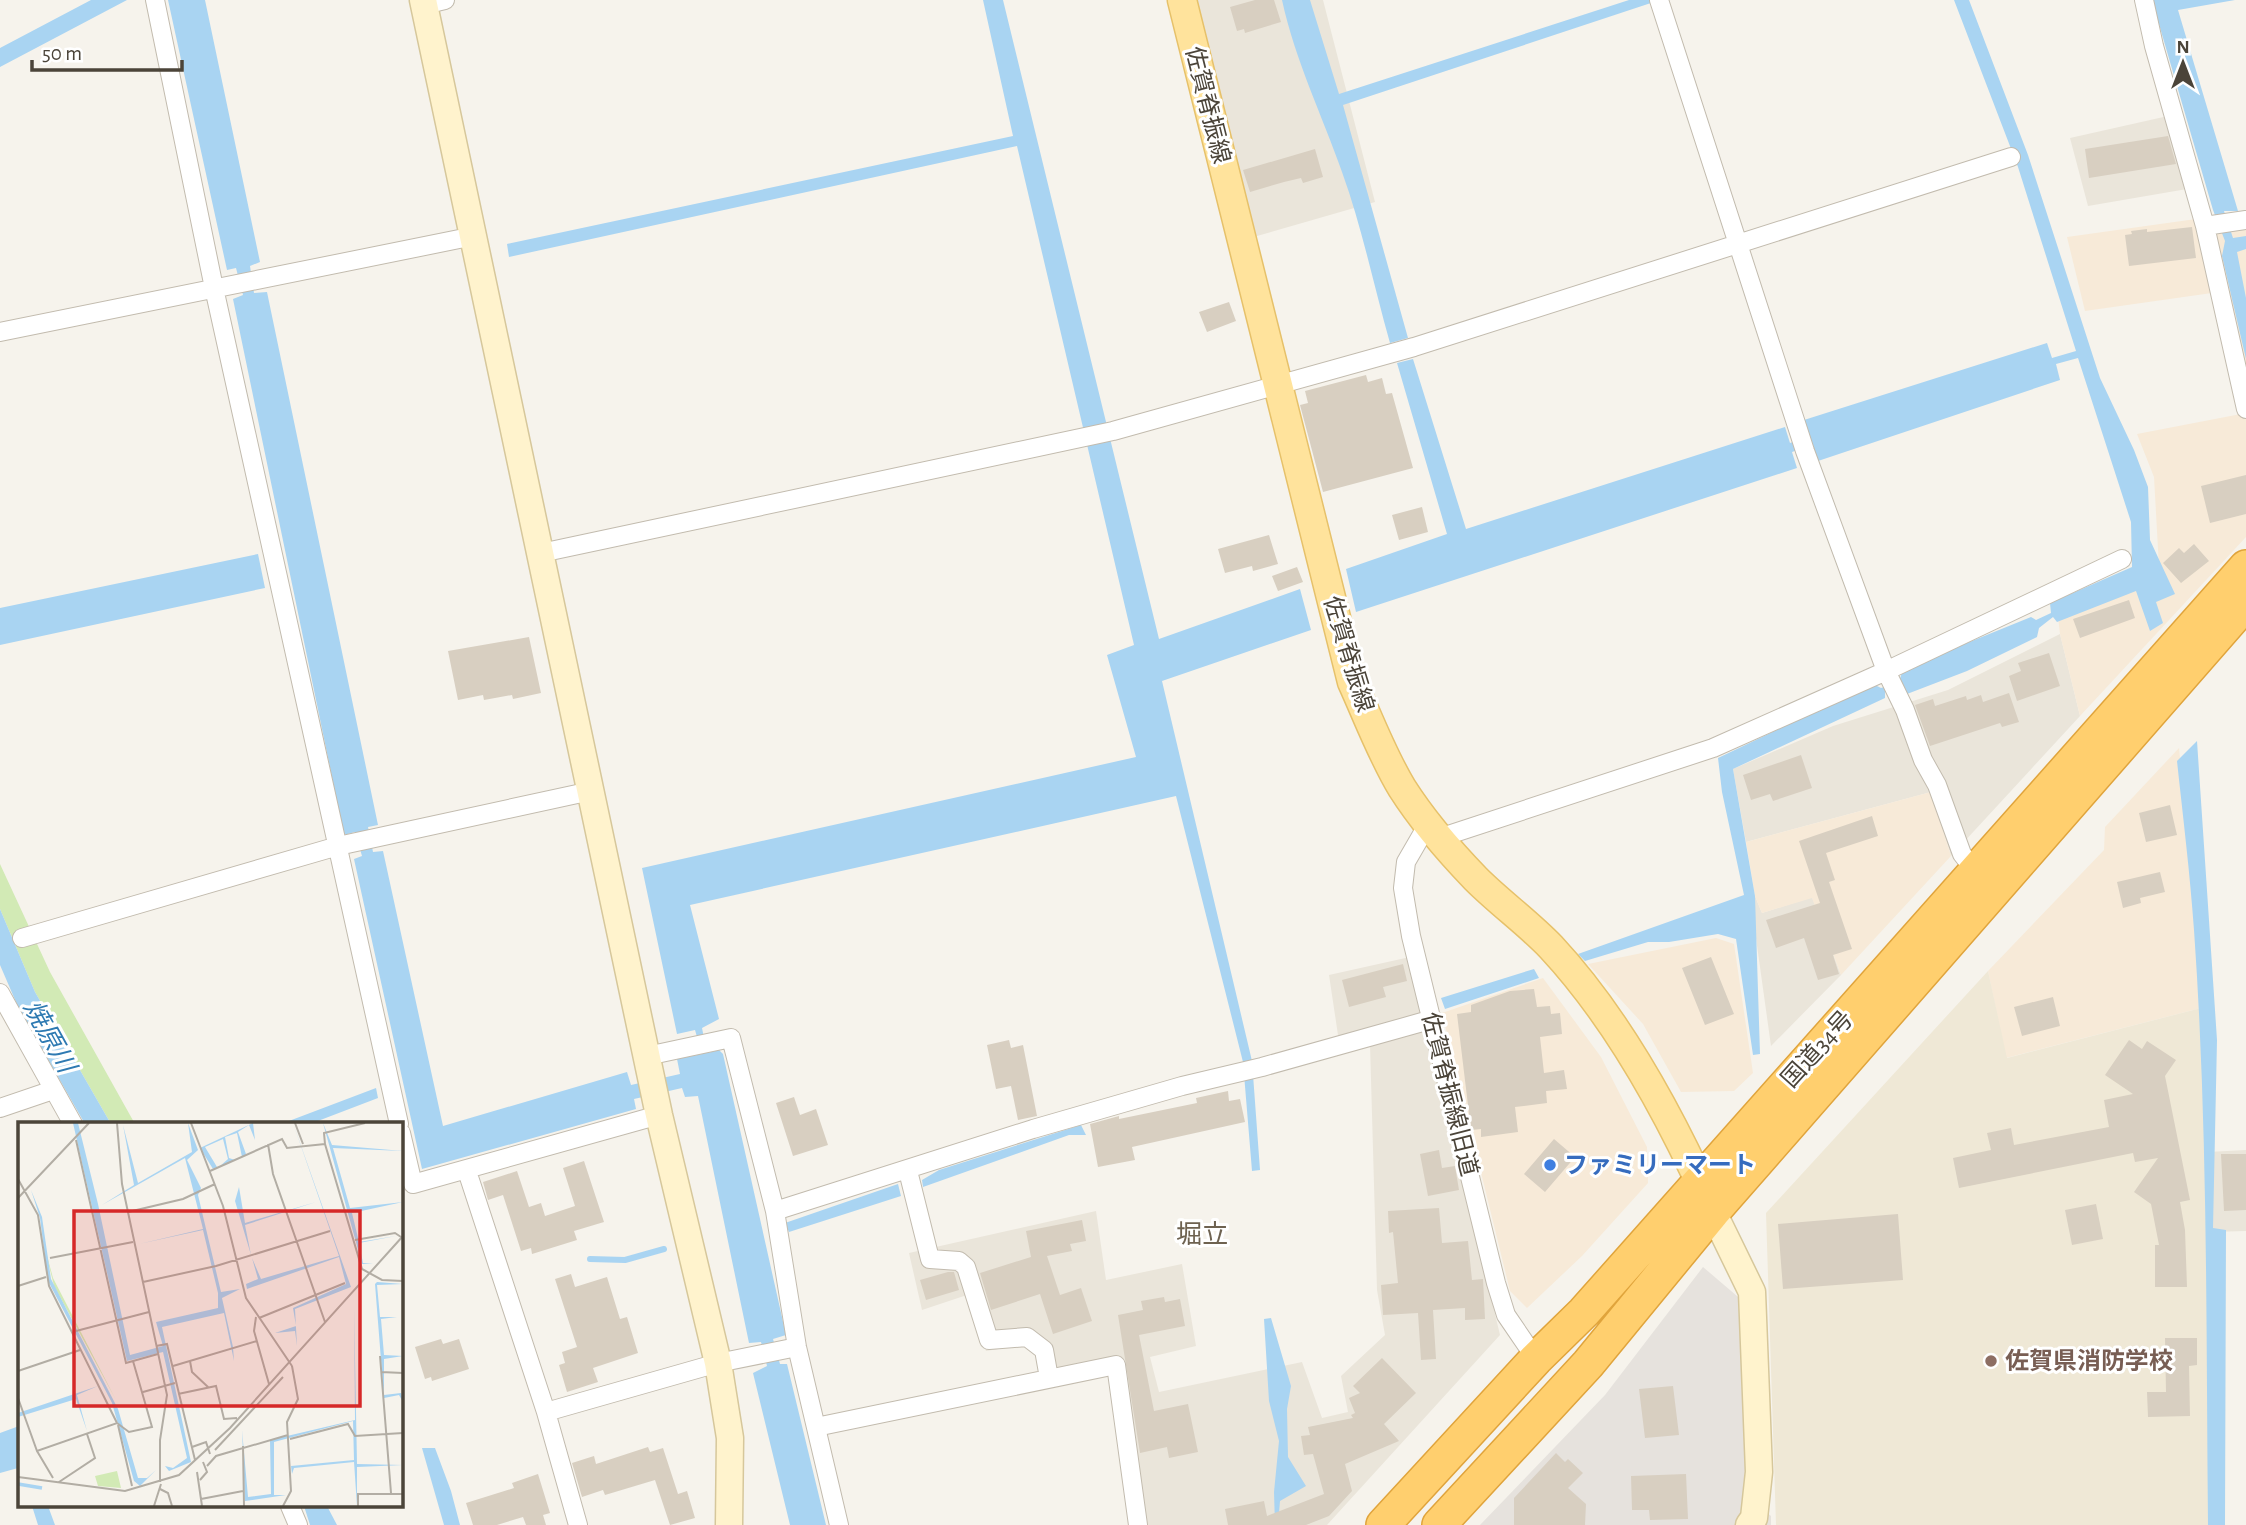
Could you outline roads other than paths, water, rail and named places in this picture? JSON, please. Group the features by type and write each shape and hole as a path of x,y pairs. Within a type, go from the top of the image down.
{"highway":[{"name":"国道34号","path":"1383,1525 1536,1359 1584,1312 2246,567"},
{"name":"国道34号","path":"1439,1525 1588,1364 1713,1212 2246,603"}],"main road":[{"name":"佐賀脊振線","path":"1182,0 1353,682 1380,744 1402,787 1434,831 1477,879 1551,947 1597,1003 1633,1056 1713,1212"}],"street":[{"path":"155,0 214,288 398,1122"},
{"path":"2144,0 2154,46 2205,226 2246,409"},
{"path":"430,2 474,236 659,1115 731,1361 729,1525"},
{"path":"1659,2 1803,443 1891,683 1923,760 1937,785 1962,854 1975,871"},
{"path":"541,553 1113,431 1414,347 2011,156"},
{"path":"2205,226 2240,221"},
{"path":"0,332 474,236"},
{"path":"1434,831 1713,748 1891,683 2122,559"},
{"path":"22,938 338,846 591,791"},
{"name":"佐賀脊振線旧道","path":"1434,831 1406,862 1403,888 1411,936 1499,1294 1506,1315 1536,1359"},
{"path":"0,993 72,1122"},
{"path":"775,1211 908,1171 1046,1125 1433,1019"},
{"path":"647,1056 731,1038 775,1211 797,1347 839,1525"},
{"path":"0,1108 53,1090"},
{"path":"402,1137 413,1184 659,1115"},
{"path":"467,1171 546,1412 578,1525"},
{"path":"908,1171 930,1259 959,1261 966,1267 989,1340 1027,1337 1044,1350 1049,1378"},
{"path":"1713,1212 1752,1292 1759,1472 1754,1518 1749,1525"},
{"path":"546,1412 731,1361 797,1347"},
{"path":"816,1427 1116,1365 1138,1525"},
{"path":"291,1508 298,1525"}],"water":[{"path":"91,0 127,0 0,67 0,48"},
{"path":"168,0 205,0 260,262 250,266 254,293 267,292 378,825 368,827 373,852 383,851 443,1126 627,1072 631,1085 680,1074 677,1059 702,1054 695,1030 677,1034 642,868 1136,757 1107,655 1134,645 1017,146 509,257 507,244 1013,136 983,0 1003,0 1159,639 1300,589 1311,630 1162,681 1252,1061 1260,1170 1252,1171 1243,1062 1176,796 690,905 719,1019 702,1028 707,1053 719,1050 723,1054 786,1335 773,1339 780,1364 787,1364 826,1525 790,1525 753,1373 767,1366 761,1342 749,1343 698,1096 685,1097 682,1088 634,1099 636,1109 422,1169 354,859 362,856 355,832 344,835 233,299 243,295 236,268 227,270"},
{"path":"1282,0 1310,0 1339,94 1629,0 1660,0 1343,105 1408,338 1390,343 1349,193 1301,66"},
{"path":"1954,0 1969,0 2028,155 2100,378 2148,487 2150,540 2175,594 2156,602 2163,623 2150,631 2136,591 2057,622 2053,617 2039,628 2037,637 1967,671 1907,694 1902,688 1885,692 1885,698 1733,769 1755,896 1760,1054 1753,1055 1736,939 1718,934 1669,942 1648,942 1585,961 1578,954 1744,895 1722,792 1718,758 1873,684 1881,688 1899,682 1903,669 2031,617 2036,620 2051,613 2050,603 2132,567 2131,522 2078,358 2056,364 2060,380 1818,461 1812,445 1792,452 1797,468 1356,612 1346,569 1447,534 1397,363 1413,359 1466,529 1785,427 1790,443 1809,436 1804,420 2047,343 2052,358 2076,351 2018,167"},
{"path":"2152,0 2235,0 2178,10 2238,211 2224,211 2233,238 2246,236 2246,249 2237,252 2246,298 2246,359 2222,256 2225,241 2213,210"},
{"path":"258,554 265,588 0,645 0,608"},
{"path":"2197,741 2217,1040 2213,1228 2226,1230 2225,1525 2208,1525 2206,1228 2199,1004 2177,761"},
{"name":"焼原川","path":"0,909 35,992 110,1122 84,1122 19,1009 0,965"},
{"path":"1534,969 1539,978 1445,1009 1441,998"},
{"path":"376,1088 378,1098 315,1122 286,1122"},
{"path":"1081,1125 1086,1135 1069,1135 923,1187 922,1180 939,1170"},
{"path":"898,1184 901,1196 789,1232 785,1223"},
{"path":"1271,1318 1291,1386 1287,1409 1288,1457 1306,1486 1280,1501 1278,1525 1275,1525 1274,1492 1279,1441 1269,1401 1264,1319"},
{"path":"18,1426 18,1468 0,1473 0,1433"},
{"path":"422,1448 435,1448 460,1525 444,1525"},
{"path":"33,1508 49,1508 55,1525 38,1525"},
{"path":"305,1508 328,1508 337,1525 310,1525"}],"waterway":[{"path":"590,1259 625,1260 664,1249"}],"place":[{"name":"ファミリーマート","path":"1550,1165"},
{"name":"佐賀県消防学校","path":"1991,1361"}],"district":[{"name":"堀立","path":"1202,1234"}]}
